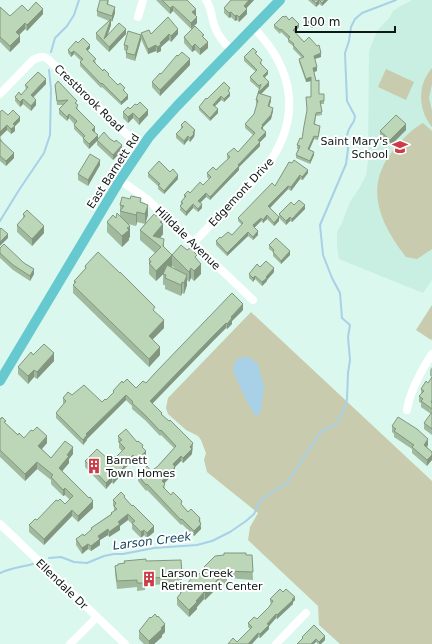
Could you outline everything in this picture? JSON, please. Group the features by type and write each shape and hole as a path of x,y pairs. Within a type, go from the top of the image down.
{"main road":[{"name":"East Barnett Rd","path":"0,381 120,180 141,148 166,117 280,0"}],"street":[{"path":"138,17 143,0"},
{"path":"206,0 209,4 214,27 218,35 231,50"},
{"name":"Edgemont Drive","path":"193,243 264,170 274,157 286,129 289,93 283,70 278,58 253,27"},
{"name":"Crestbrook Road","path":"0,94 33,60 37,57 45,57 141,148"},
{"name":"Hilldale Avenue","path":"120,180 147,199 253,300"},
{"path":"407,410 408,402 417,380 432,354"},
{"name":"Ellendale Dr","path":"0,524 125,644"},
{"path":"276,644 306,613"},
{"path":"70,644 97,617"}],"shaded area":[{"name":"Saint Mary's School","path":"412,0 432,0 432,280 423,293 339,259 337,245 337,232 350,202 366,175 368,161 369,51 377,31 390,17 393,11"},
{"path":"432,68 432,84 429,98 432,111 432,127 424,113 421,98 424,82"},
{"path":"386,69 414,82 406,100 378,87"},
{"path":"423,123 432,131 432,249 417,259 406,257 388,230 378,202 377,188 380,173 387,159 407,135"},
{"path":"432,305 432,339 431,340 416,330"},
{"path":"251,312 432,481 432,644 340,644 319,625 318,606 248,540 250,527 258,513 207,472 204,460 206,453 201,440 198,436 186,430 168,414 166,408 168,398"}],"water":[{"path":"247,356 258,364 264,387 261,410 260,414 258,415 254,414 248,403 238,383 233,368 240,357 243,358"}],"building":[{"path":"100,0 108,0 107,4 115,7 112,16 97,11"},
{"path":"162,0 187,0 196,9 192,12 197,17 191,23 173,6 170,8"},
{"path":"231,0 249,0 244,6 247,9 239,17 237,15 235,16 231,12 229,13 224,8"},
{"path":"312,0 319,0 316,3"},
{"path":"36,2 43,9 27,25 25,23 16,32 20,36 10,46 0,37 0,7 10,16 22,5 28,11"},
{"path":"283,16 286,16 289,20 292,17 299,24 293,30 304,42 309,37 317,46 319,45 321,53 314,56 317,67 313,68 316,81 319,80 319,94 324,94 324,101 320,101 322,112 316,113 314,124 320,126 318,137 314,136 308,149 314,152 310,161 296,155 300,146 297,145 300,138 302,139 307,110 306,97 311,97 311,77 306,79 299,59 304,57 288,39 290,37 274,25"},
{"path":"168,17 178,29 171,36 169,34 160,43 161,45 157,47 156,45 148,49 141,33 149,30 151,34"},
{"path":"314,17 318,20 312,26 308,22"},
{"path":"111,19 104,39 119,23 126,29 109,47 96,33"},
{"path":"195,26 204,35 202,36 208,42 200,49 195,44 192,47 184,37"},
{"path":"128,31 141,35 135,55 126,53 128,46 124,45"},
{"path":"83,38 90,45 86,49 96,59 93,61 103,71 104,69 118,85 120,83 125,88 123,90 128,95 121,102 80,62 83,59 74,51 71,53 68,50 76,41 78,43"},
{"path":"253,48 257,52 255,53 262,60 260,63 268,71 263,76 269,82 258,93 261,84 259,86 250,77 257,70 244,57"},
{"path":"182,52 190,59 160,90 152,82 177,55 178,56"},
{"path":"38,72 46,79 31,95 36,100 31,106 23,99 20,102 15,97 19,92 21,95 28,87 25,85"},
{"path":"58,81 77,101 75,103 78,105 76,108 95,127 92,130 98,135 89,144 83,138 85,136 74,125 77,121 69,114 67,117 59,109 68,100 57,101 55,85"},
{"path":"224,82 230,88 228,91 230,93 224,99 221,96 213,105 218,109 210,118 199,107 206,98 207,99"},
{"path":"258,93 271,97 268,106 273,108 271,115 262,125 263,126 261,128 266,132 258,140 260,142 210,197 206,193 198,201 202,204 198,209 193,204 186,212 180,206 183,203 181,202 186,196 184,195 188,191 190,193 200,182 203,185 211,177 207,173 213,167 216,170 230,157 227,154 234,148 238,152 255,133 245,124 254,114 258,100 256,100"},
{"path":"140,102 148,110 139,119 133,113 128,117 123,112 128,107 130,109 135,104 137,105"},
{"path":"2,110 8,115 13,110 20,117 13,124 15,126 11,129 7,125 0,132 0,112"},
{"path":"396,115 406,124 390,140 380,131"},
{"path":"185,121 195,130 193,132 194,134 190,138 188,136 184,141 176,134 183,127 181,125"},
{"path":"104,132 110,139 115,142 116,140 122,145 113,155 97,140"},
{"path":"0,140 14,153 6,161 0,156"},
{"path":"90,154 100,160 88,180 78,174"},
{"path":"294,160 308,170 302,177 300,175 291,187 288,186 268,206 279,217 274,223 267,215 263,220 261,218 253,225 258,231 253,237 248,232 227,253 216,241 228,232 232,235 243,223 238,218 272,183 275,186 289,162 292,163"},
{"path":"159,161 170,172 173,169 178,175 164,191 158,185 160,184 148,173"},
{"path":"131,196 141,198 140,202 148,205 145,214 137,212 136,215 120,211 124,206 120,205 122,197 130,199"},
{"path":"299,200 305,205 292,219 290,217 286,221 279,214 291,202 294,205"},
{"path":"27,210 44,226 32,239 17,225 25,216 23,214"},
{"path":"117,213 130,226 127,228 129,230 122,236 107,222 113,215 116,218"},
{"path":"154,214 162,220 160,222 163,224 153,236 164,239 163,246 172,255 156,271 149,263 151,262 149,259 161,247 140,230"},
{"path":"1,228 8,234 0,242 0,229"},
{"path":"276,238 290,251 281,261 269,245"},
{"path":"4,244 24,263 34,269 30,276 13,265 0,253 0,248"},
{"path":"181,245 187,250 190,248 197,255 195,257 201,264 194,271 191,268 189,272 172,255"},
{"path":"98,252 155,307 153,310 164,320 149,336 160,347 149,359 73,285 76,282 74,281 86,268 85,266"},
{"path":"266,261 274,268 262,282 255,276 253,278 249,274 257,264 260,267"},
{"path":"167,265 187,275 184,283 182,282 181,285 165,278 166,275 163,274"},
{"path":"232,293 243,304 231,317 232,318 227,324 226,323 214,335 150,401 162,413 161,414 169,421 170,420 193,443 190,447 192,449 183,458 181,456 173,464 175,467 162,481 165,484 163,487 171,495 173,492 182,501 181,504 188,512 191,509 200,518 199,521 201,524 194,531 182,519 181,520 147,484 146,485 138,475 147,466 151,471 157,467 176,446 132,403 133,402 126,395 86,434 87,435 83,440 56,413 66,401 63,398 68,392 72,395 84,385 102,402 114,392 113,391 122,381 123,383 127,379 136,388 143,381 146,383"},
{"path":"44,344 54,353 37,372 34,370 28,376 18,367 31,352 33,355"},
{"path":"432,377 432,409 421,401 423,399 419,396 424,391 421,389 426,381 428,383"},
{"path":"432,412 432,429 424,423"},
{"path":"2,417 6,421 4,422 18,435 19,433 24,438 31,430 33,431 37,427 47,436 38,446 51,458 65,441 73,447 67,455 69,456 59,468 93,501 78,516 72,510 44,539 29,525 35,519 37,520 56,500 58,501 60,499 65,504 73,496 65,488 63,490 51,477 53,475 37,462 25,474 0,450 0,418 1,419"},
{"path":"398,417 417,429 428,439 424,445 432,452 432,455 427,460 412,447 414,445 394,431 396,429 392,426"},
{"path":"126,429 137,442 138,441 143,445 142,447 146,451 137,460 133,455 123,465 124,467 106,483 85,461 97,449 110,461 115,456 116,457 125,448 119,442 122,440 118,436"},
{"path":"121,492 132,506 133,505 154,526 147,533 144,530 141,532 132,523 135,521 128,514 118,522 120,524 109,532 108,529 98,536 100,539 91,546 88,544 82,548 76,539 83,534 84,536 92,529 91,528 117,509 114,506 116,503 113,500"},
{"path":"224,553 246,553 246,555 252,555 253,572 226,571 227,578 219,578 205,593 204,592 189,610 177,598 181,593 180,591 195,575 196,577 205,568 204,567 215,556 224,555"},
{"name":"Larson Creek Retirement Center","path":"146,559 146,561 181,560 182,574 179,574 179,577 165,579 164,577 144,579 145,583 137,583 137,580 117,581 115,566 125,563 124,561"},
{"path":"280,589 283,592 286,589 295,597 292,599 293,600 277,615 276,614 267,624 269,625 260,634 258,633 248,644 228,644 233,638 237,642 252,627 248,623 254,617 257,619 269,607 273,601 270,599"},
{"path":"155,614 165,624 161,628 162,629 149,641 139,631 150,617 151,618"},
{"path":"314,625 325,636 319,642 316,639 311,644 297,644 303,638 302,637"}],"waterway":[{"path":"51,52 55,38 67,26 74,15 79,0"},
{"name":"Larson Creek","path":"49,558 61,557 74,562 87,563 104,556 114,554 123,554 154,548 197,545 212,541 230,532 246,521 254,514 263,498 287,483 322,431 338,422 347,399 350,360 348,337 350,325 342,318 340,293 323,255 320,225 346,164 348,149 346,138 355,116 347,101 345,53 351,27 355,19 362,13 396,0"},
{"path":"0,221 44,153 50,135 51,89 49,70"},
{"name":"Larson Creek","path":"0,573 33,564"}],"place":[{"name":"Saint Mary's School","path":"400,147"},
{"name":"Barnett Town Homes","path":"94,466"},
{"name":"Larson Creek Retirement Center","path":"149,579"}]}
